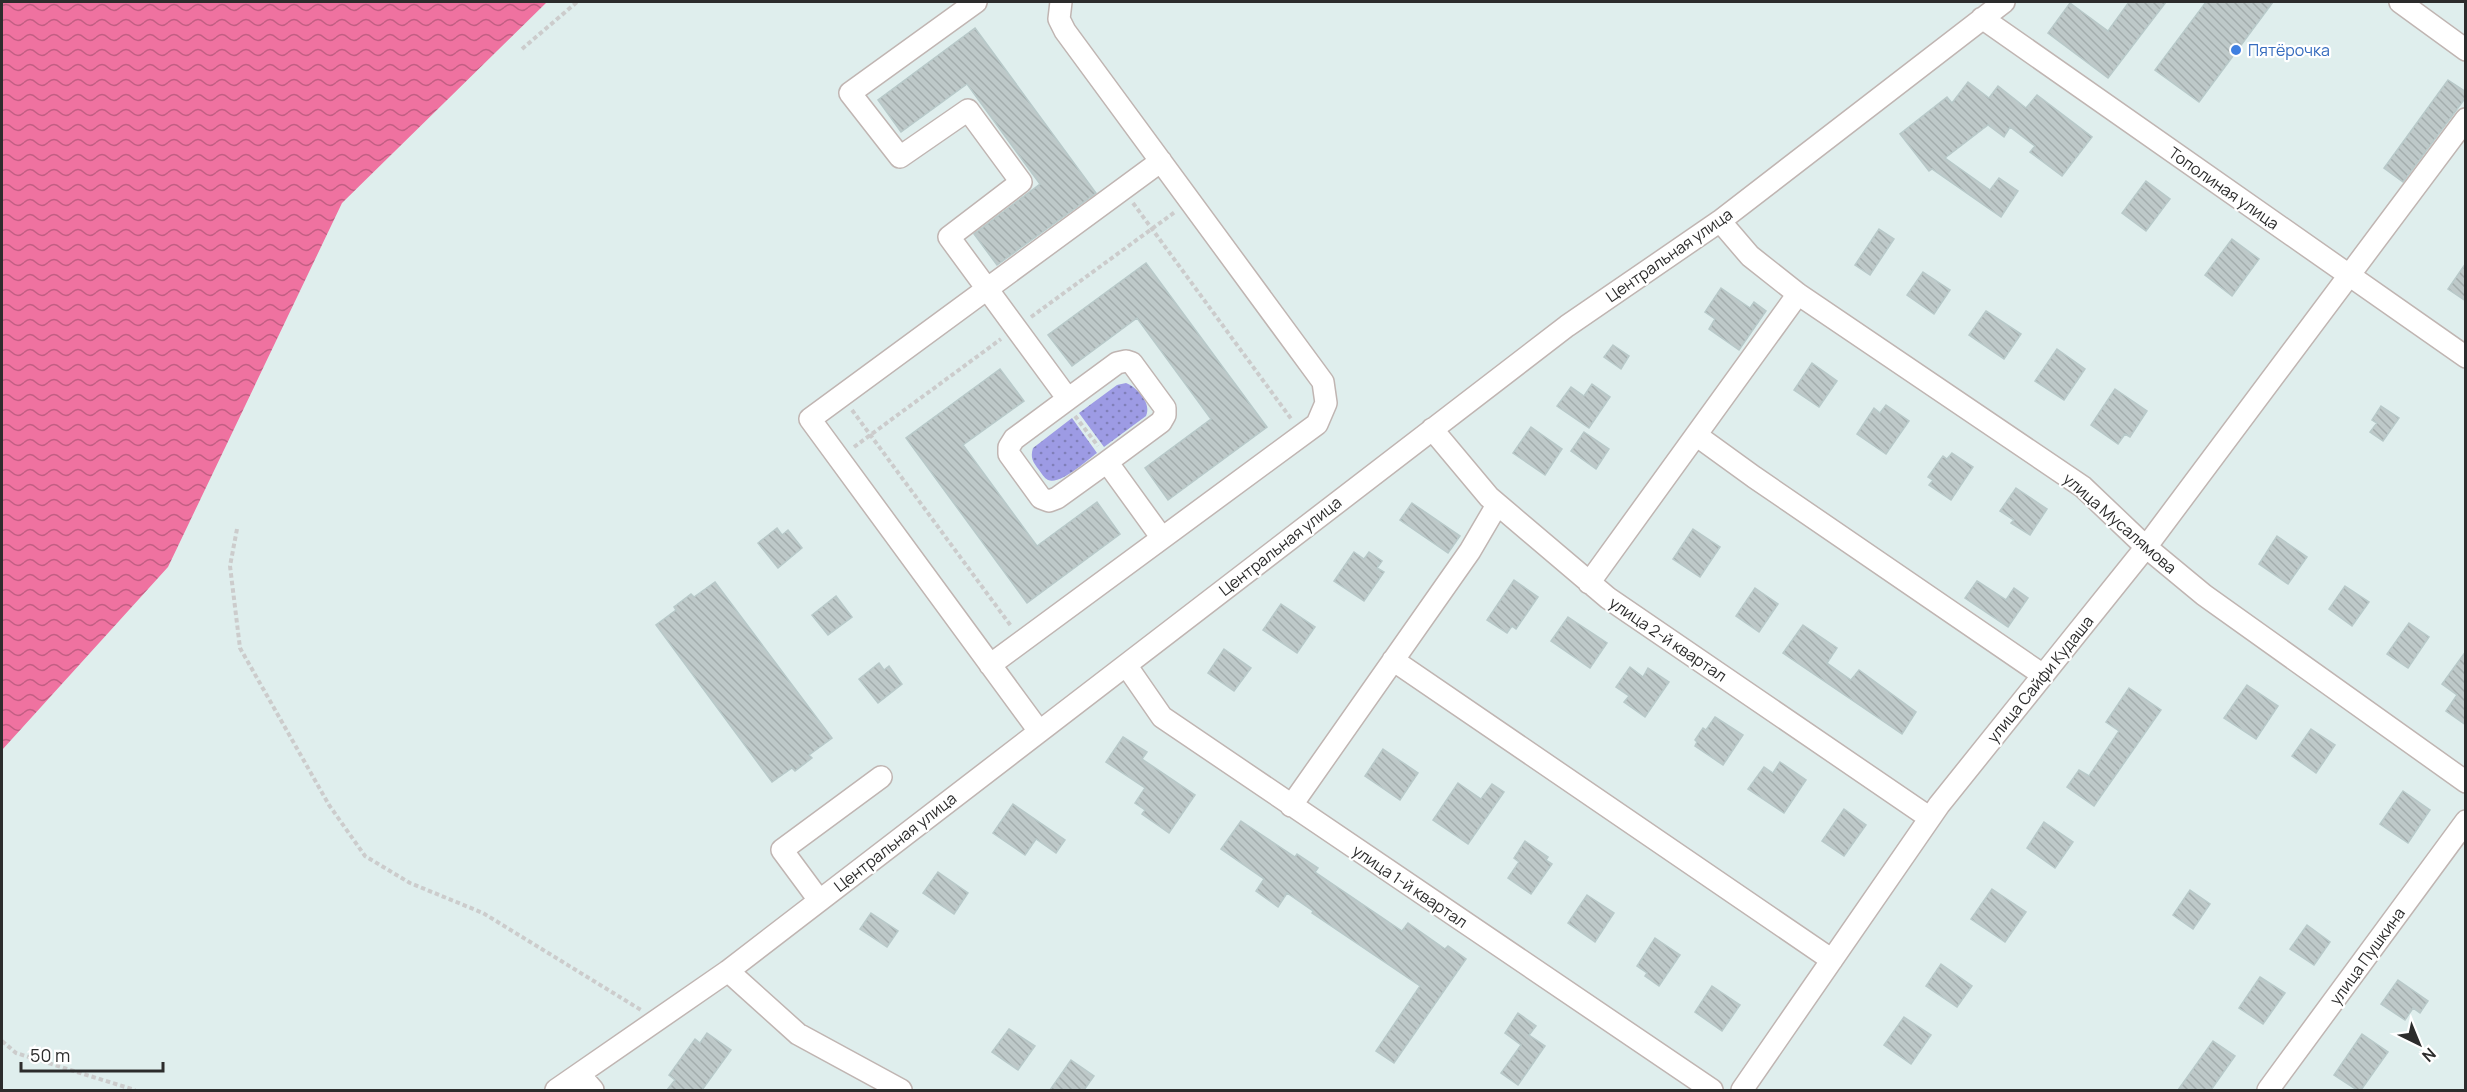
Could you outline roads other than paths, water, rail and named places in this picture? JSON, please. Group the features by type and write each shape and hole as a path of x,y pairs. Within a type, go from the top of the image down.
{"street":[{"path":"976,2 850,93 900,157 968,110 1021,182 949,237 1067,400"},
{"path":"990,665 1303,435 1317,424 1326,403 1323,382 1044,2"},
{"path":"1061,2 1059,19 1065,31"},
{"name":"Центральная улица","path":"556,1090 728,971 1567,326 1720,221 2004,2"},
{"path":"2400,2 2466,50"},
{"name":"Тополиная улица","path":"1982,18 2466,357"},
{"name":"улица Сайфи Кудаша","path":"1742,1090 1930,818 2146,547 2466,119"},
{"path":"1039,731 810,420 1161,161"},
{"name":"улица Мусалямова","path":"1720,221 1750,256 1798,294 2083,487 2146,547 2204,595 2466,782"},
{"path":"1589,583 1798,294"},
{"path":"1126,361 1132,363 1165,408 1165,416 1161,422 1108,462 1057,498 1049,501 1041,498 1009,454 1009,447 1014,439 1067,400 1118,363 1126,361"},
{"name":"улица 2-й квартал","path":"1432,429 1497,505 1608,598 1930,818"},
{"path":"1696,435 2043,675"},
{"path":"1108,462 1162,538"},
{"path":"1291,806 1470,551 1497,505"},
{"path":"1393,660 1832,960"},
{"name":"улица 1-й квартал","path":"1126,664 1162,717 1712,1090"},
{"path":"819,900 782,850 881,777"},
{"name":"улица Пушкина","path":"2268,1090 2466,821"},
{"path":"728,971 798,1034 901,1090"},
{"path":"579,1074 593,1090"}],"water":[{"path":"2,2 547,2 342,203 168,567 2,750"}],"place":[{"name":"Пятёрочка","path":"2236,50"}]}
